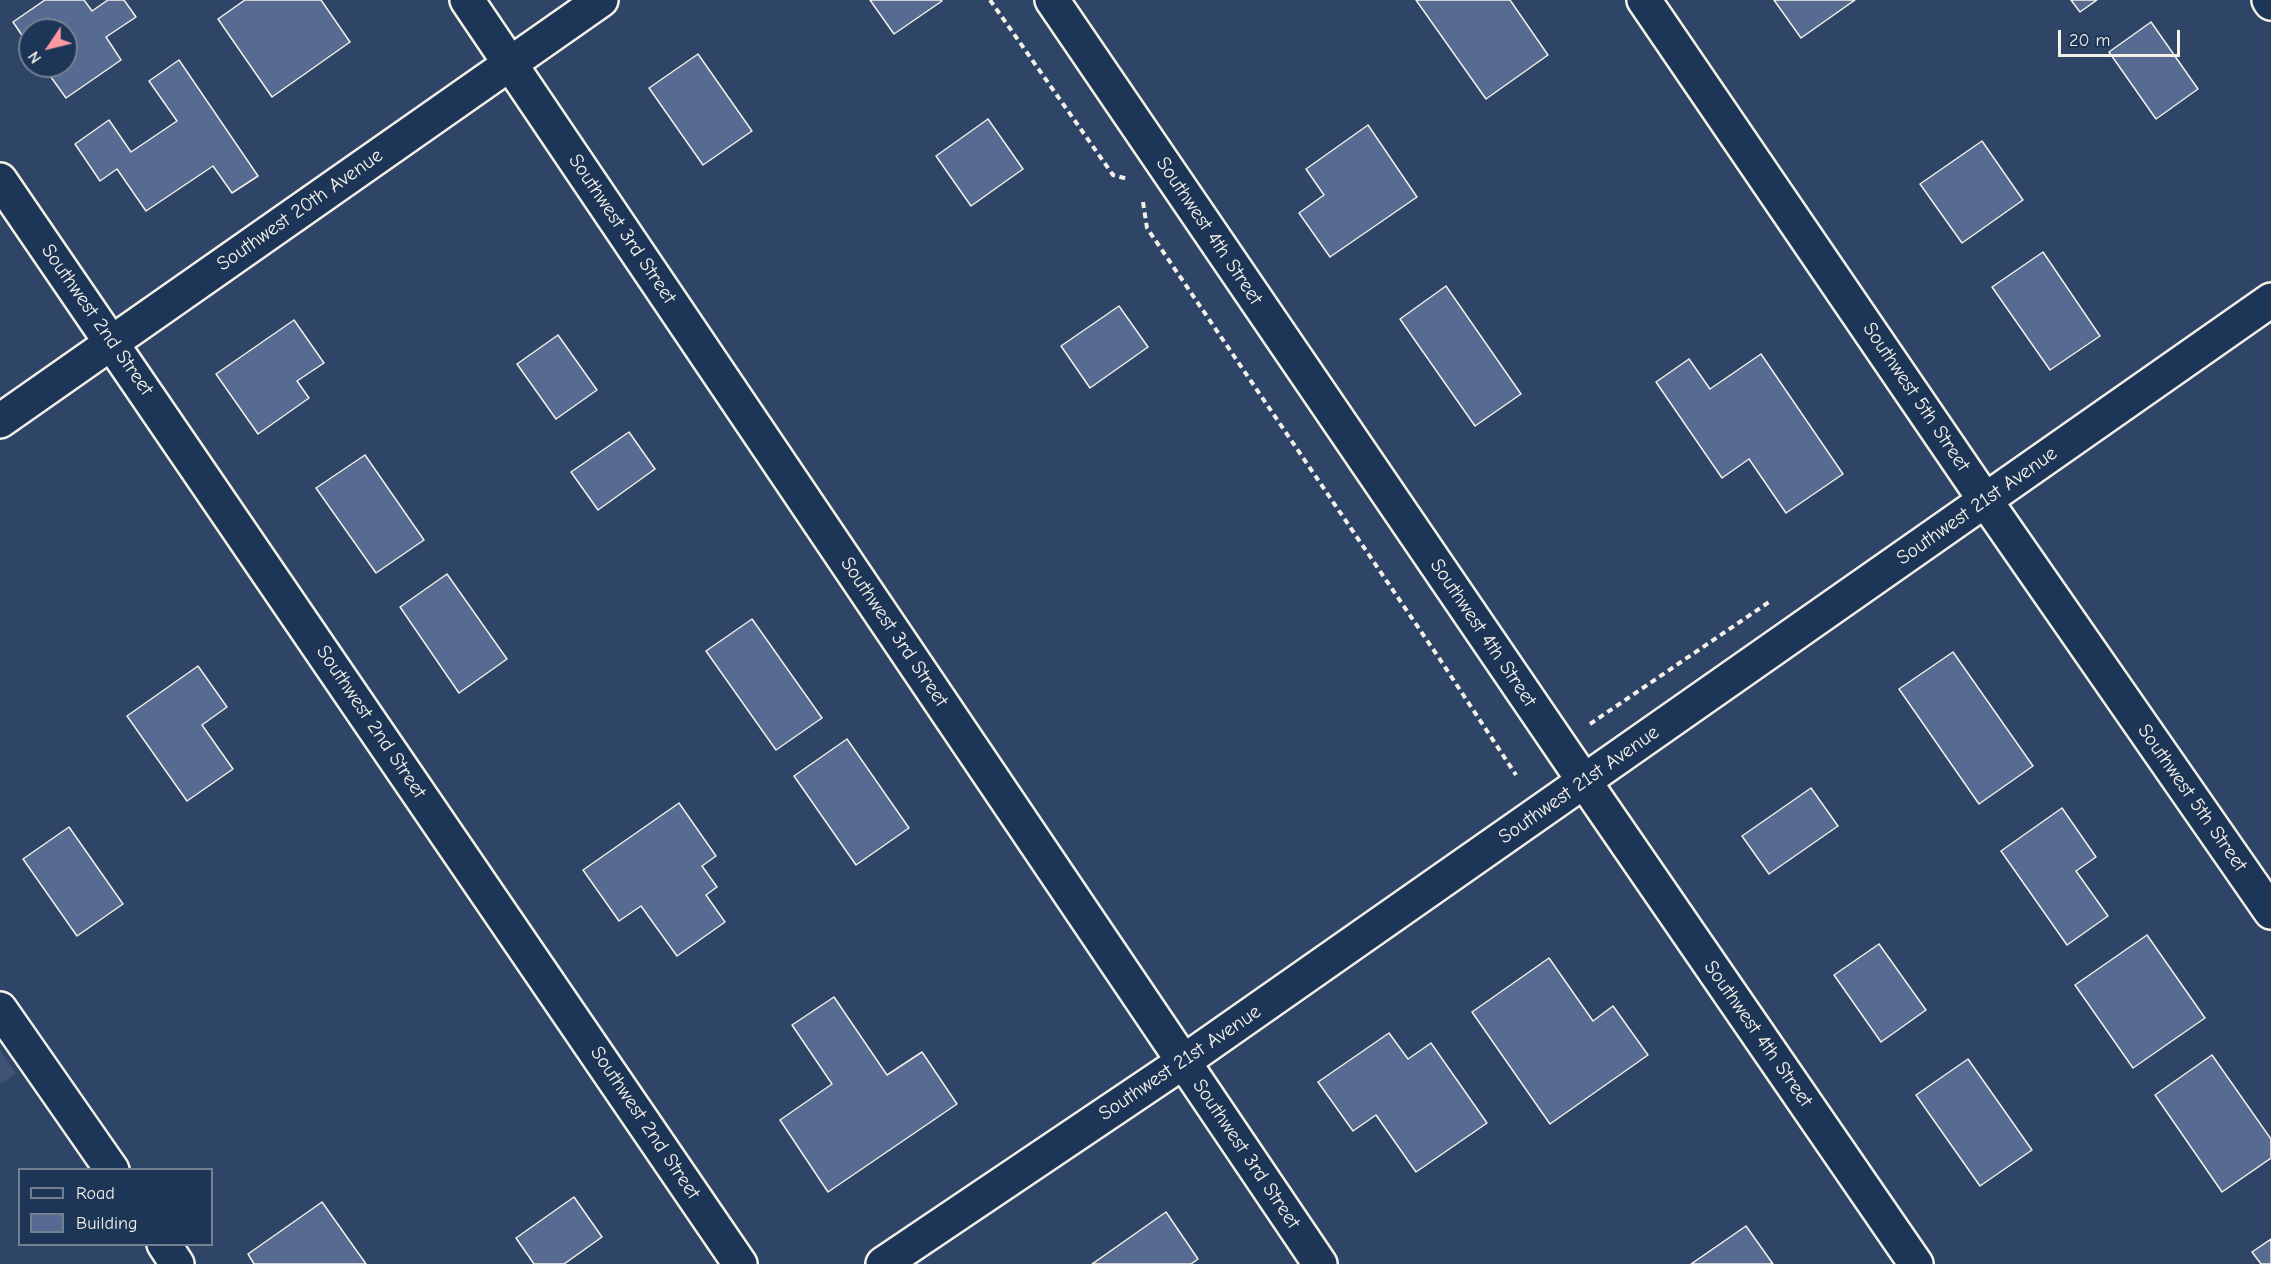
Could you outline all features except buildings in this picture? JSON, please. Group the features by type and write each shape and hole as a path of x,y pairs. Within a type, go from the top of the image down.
{"street":[{"name":"Southwest 3rd Street","path":"467,0 1320,1264"},
{"name":"Southwest 20th Avenue","path":"0,421 601,0"},
{"name":"Southwest 4th Street","path":"1052,0 1916,1264"},
{"name":"Southwest 5th Street","path":"1644,0 1985,500 2271,912"},
{"name":"Southwest 2nd Street","path":"0,180 740,1264"},
{"name":"Southwest 21st Avenue","path":"883,1264 1183,1062 2271,300"},
{"path":"0,1009 110,1168"},
{"path":"165,1246 177,1264"}],"path":[{"path":"990,0 1113,176 1131,180"},
{"path":"1142,198 1148,228 1516,775"},
{"path":"1582,729 1775,598"}],"shaded area":[{"path":"0,1050 16,1074 0,1084"}]}
